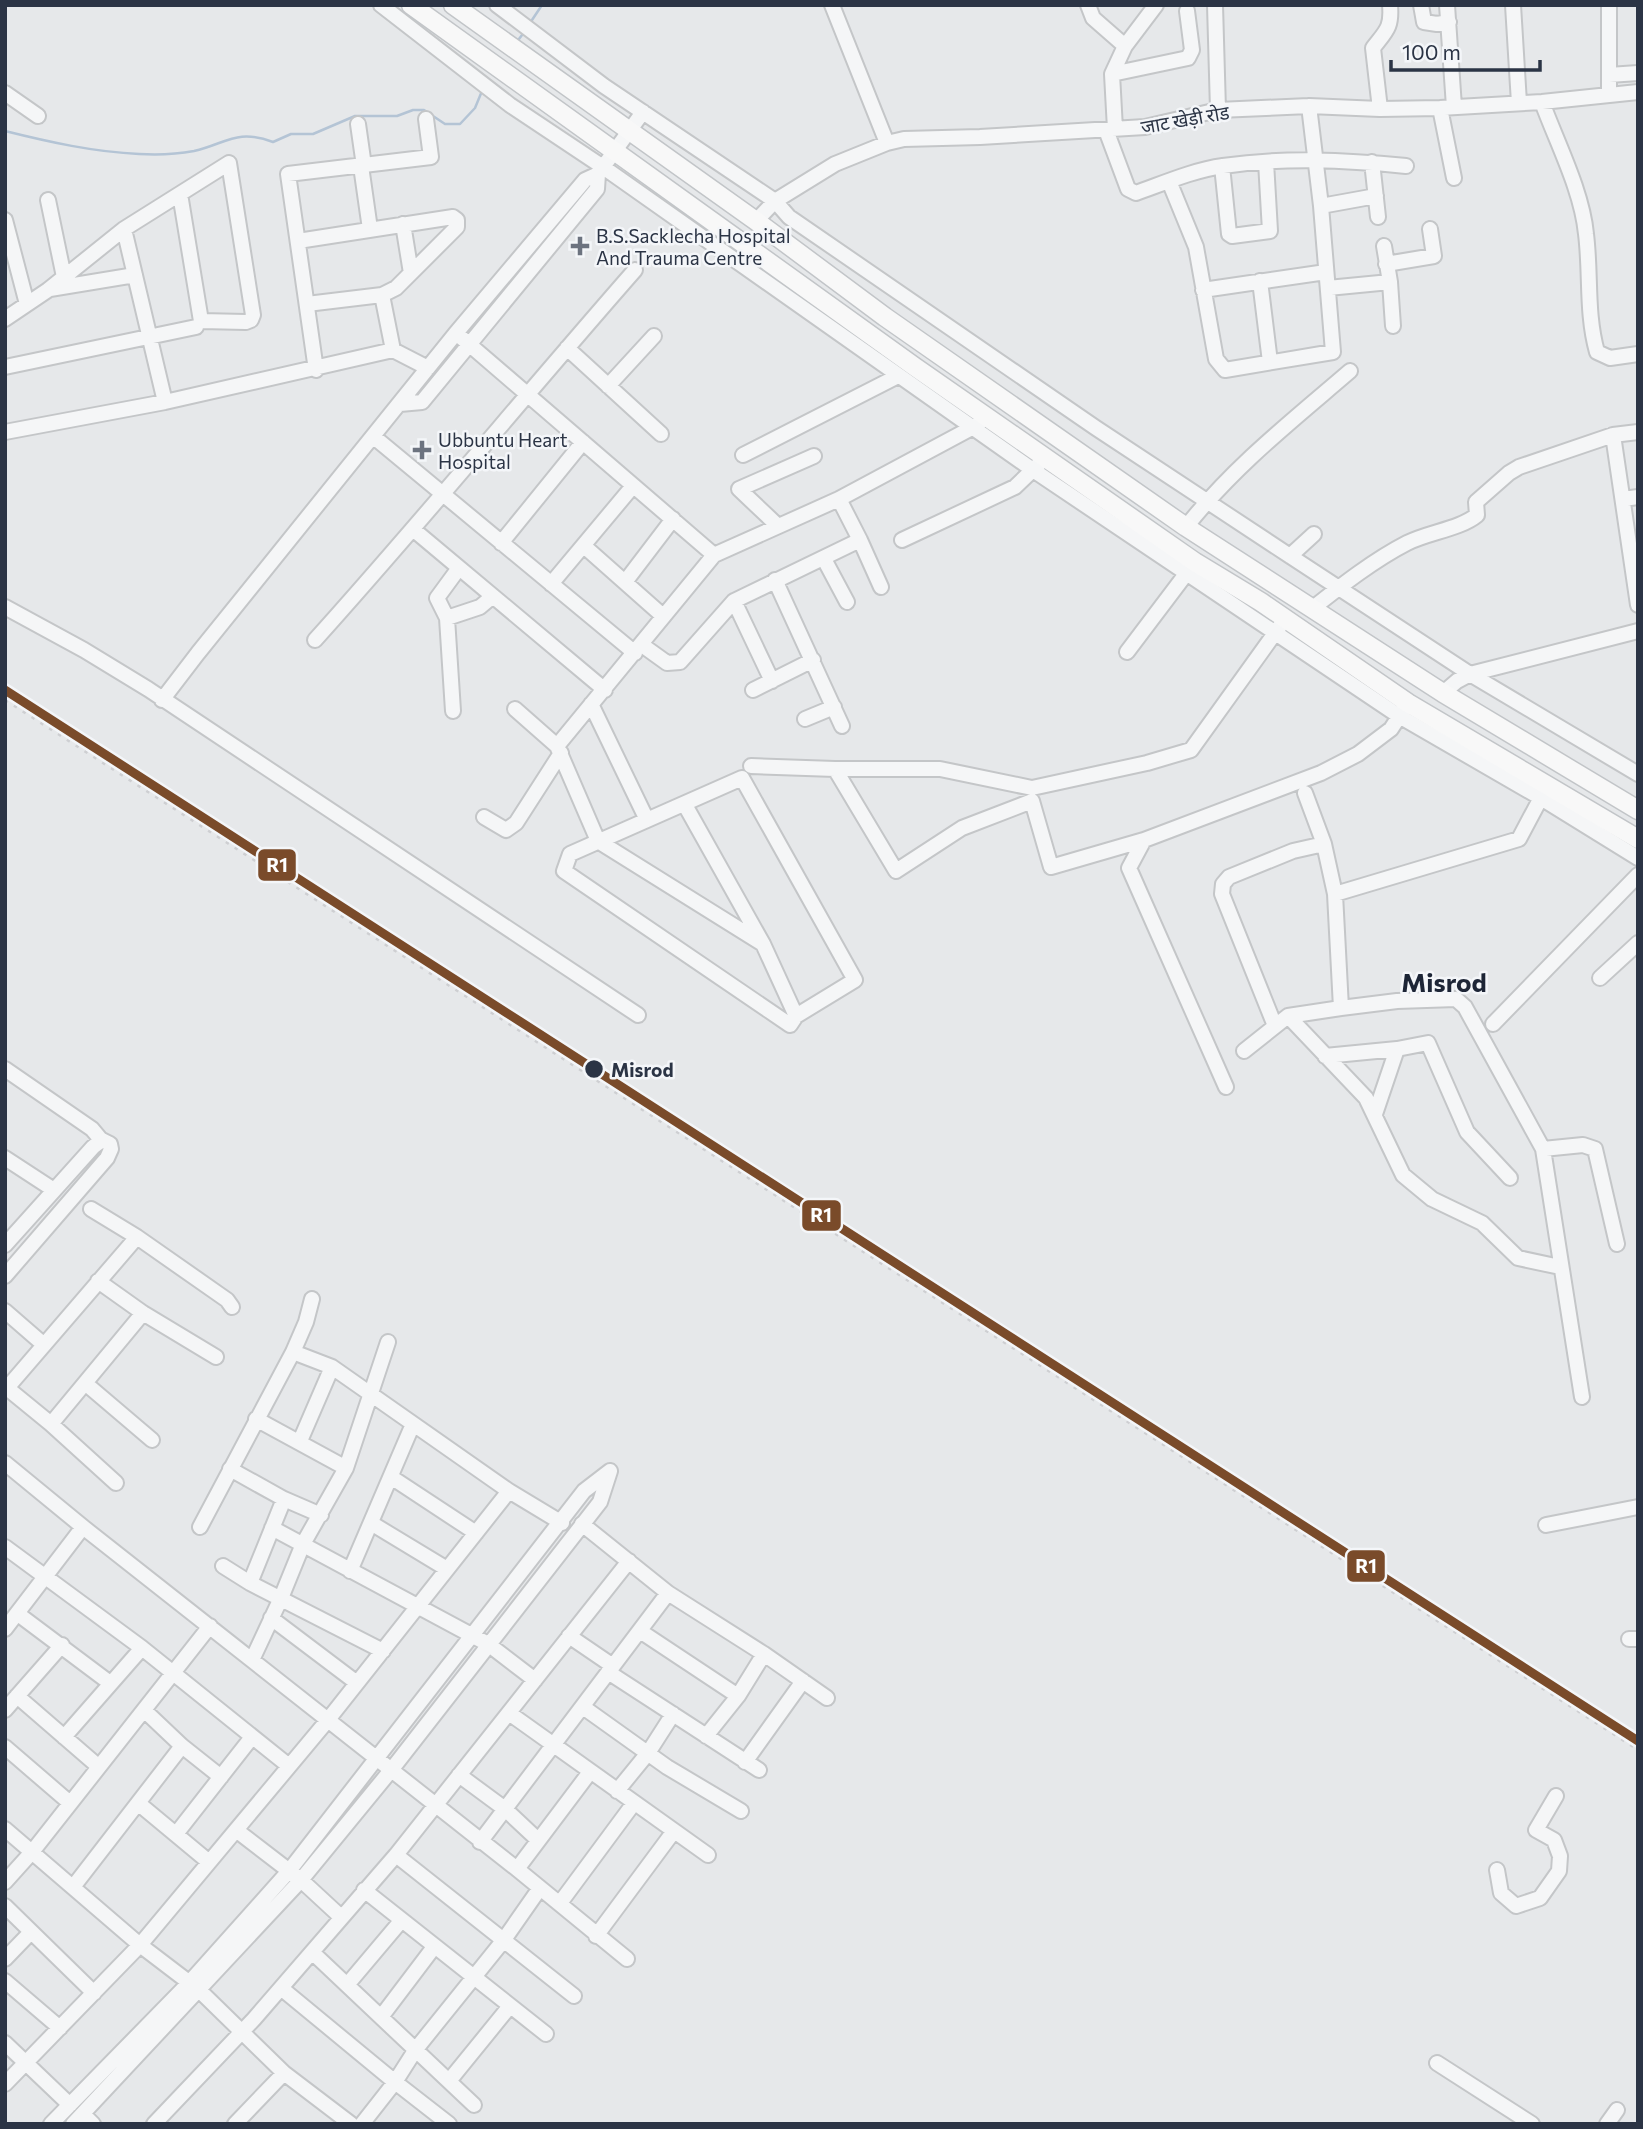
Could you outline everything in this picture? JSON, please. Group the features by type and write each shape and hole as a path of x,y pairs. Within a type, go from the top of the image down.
{"main road":[{"path":"411,5 615,150 981,423 1191,568 1261,601 1280,626 1404,710 1544,792 1638,839"},
{"path":"453,5 885,317 1186,527 1443,693 1638,810"}],"street":[{"path":"381,5 510,105 601,171 898,376 981,423"},
{"path":"497,5 604,86 775,201 789,217 1096,428 1470,674 1638,774"},
{"path":"832,5 887,143"},
{"path":"1088,5 1093,18 1125,46"},
{"path":"1156,5 1125,46 1112,75 1110,130 1131,192 1136,193 1222,166 1316,159 1406,166"},
{"path":"1215,5 1218,110"},
{"path":"1380,109 1373,48 1390,23 1390,5"},
{"path":"1421,5 1424,22 1448,22"},
{"path":"1447,5 1447,107 1454,178"},
{"path":"1513,5 1519,103"},
{"path":"1609,5 1609,95"},
{"path":"1112,75 1188,58 1192,50 1187,11"},
{"path":"1609,75 1638,74"},
{"name":"जाट खेड़ी रोड","path":"756,222 775,201 835,164 904,139 980,138 1145,127 1218,110 1309,106 1380,109 1447,107 1542,102 1638,92"},
{"path":"5,93 38,116"},
{"path":"1542,102 1579,201 1586,233 1591,329 1597,352 1610,358 1638,354"},
{"path":"1169,181 1196,247 1216,359 1225,370 1333,352 1321,206 1309,106"},
{"path":"400,404 422,401 597,189 601,171 643,112"},
{"path":"316,370 288,174 431,156 426,119"},
{"path":"358,124 370,229"},
{"path":"1222,166 1231,236 1270,231 1266,162"},
{"path":"1372,162 1378,217"},
{"path":"5,319 48,290 124,229 229,163 253,314 251,320 246,323 201,321 180,194"},
{"path":"162,700 456,333 585,180 601,171"},
{"path":"1321,206 1376,196"},
{"path":"48,201 64,277"},
{"path":"298,241 453,216 457,220 457,227 396,288 383,295 307,304"},
{"path":"5,220 27,304"},
{"path":"403,224 411,273"},
{"path":"124,229 165,402"},
{"path":"1387,264 1434,256 1430,229"},
{"path":"1384,246 1394,326"},
{"path":"315,640 414,530 526,394 635,271"},
{"path":"1203,290 1326,272"},
{"path":"48,290 135,275"},
{"path":"1260,281 1270,362"},
{"path":"1328,288 1390,282"},
{"path":"383,295 393,350"},
{"path":"5,367 196,327"},
{"path":"456,333 714,555"},
{"path":"608,386 654,336"},
{"path":"567,348 661,434"},
{"path":"5,432 165,402 316,370 393,350 428,368"},
{"path":"1186,527 1207,500 1249,458 1350,371"},
{"path":"743,455 898,376"},
{"path":"484,817 506,831 511,829 559,749 591,704 714,555 839,499 981,423"},
{"path":"1313,608 1407,543 1447,527 1466,524 1477,515 1476,502 1519,467 1614,435 1638,432"},
{"path":"1614,435 1630,498 1638,605"},
{"path":"374,437 551,584 638,649 667,663 680,662 734,601 860,540"},
{"path":"501,542 583,442"},
{"path":"778,526 739,489 814,456"},
{"path":"902,540 1015,487 1039,464"},
{"path":"551,584 634,486"},
{"path":"839,499 881,587"},
{"path":"625,582 673,519"},
{"path":"414,530 605,690"},
{"path":"1290,556 1314,534"},
{"path":"584,545 663,616"},
{"path":"824,559 847,602"},
{"path":"453,711 447,618 438,598 460,568"},
{"path":"1127,652 1191,568"},
{"path":"775,580 842,726"},
{"path":"447,618 480,607 493,596"},
{"path":"734,601 772,681"},
{"path":"5,607 84,650 162,700 638,1015"},
{"path":"751,766 940,769 1032,788 1101,774 1191,750 1280,626"},
{"path":"1443,693 1470,674 1638,631"},
{"path":"753,690 814,660"},
{"path":"591,704 647,820"},
{"path":"806,719 834,707"},
{"path":"515,709 559,749 598,841 763,944"},
{"path":"835,769 896,871 962,828 1032,801 1051,867 1144,840 1321,773 1358,754 1391,729 1404,710"},
{"path":"742,778 855,980 796,1016 790,1025 564,871 570,854 685,805 742,778"},
{"path":"1335,894 1519,839 1544,792 1638,858"},
{"path":"1305,793 1324,844 1335,894 1341,1008"},
{"path":"685,805 763,944 796,1016"},
{"path":"1144,840 1129,868 1226,1087"},
{"path":"1275,1026 1222,894 1223,884 1229,877 1293,851 1324,844"},
{"path":"1493,1024 1638,875"},
{"path":"1601,978 1638,943"},
{"path":"1244,1051 1288,1016 1397,1001 1456,999 1465,1007 1543,1149 1582,1397"},
{"path":"1288,1016 1366,1098 1403,1175 1432,1199 1482,1223 1518,1258 1560,1267"},
{"path":"1325,1056 1428,1044 1467,1132 1510,1178"},
{"path":"1375,1114 1398,1049"},
{"path":"5,1069 92,1129 102,1141 110,1144 111,1149 107,1158 5,1276"},
{"path":"6,1244 102,1141"},
{"path":"1543,1149 1583,1144 1595,1149 1617,1244"},
{"path":"5,1158 54,1190"},
{"path":"91,1209 137,1237 227,1300 232,1307"},
{"path":"116,1483 51,1424 6,1389 137,1237"},
{"path":"98,1281 143,1313 216,1357"},
{"path":"200,1527 293,1352 306,1322 312,1299"},
{"path":"5,1311 43,1344"},
{"path":"51,1424 143,1313"},
{"path":"252,1660 303,1544 346,1468 387,1342"},
{"path":"293,1352 332,1367 509,1491 562,1522"},
{"path":"300,1441 332,1367"},
{"path":"85,1383 152,1440"},
{"path":"256,1419 346,1468"},
{"path":"350,1571 413,1424"},
{"path":"5,1463 327,1721 517,1868 627,1959"},
{"path":"230,1469 284,1499 321,1515"},
{"path":"83,2120 194,1986 392,1769 600,1502 610,1471 584,1491 378,1758 295,1875"},
{"path":"391,1476 476,1533"},
{"path":"5,2084 140,1945 327,1721 509,1491"},
{"path":"250,1583 284,1499"},
{"path":"1546,1525 1638,1507"},
{"path":"371,1523 447,1569"},
{"path":"582,1524 668,1593 827,1698"},
{"path":"5,1629 83,1527"},
{"path":"272,1528 488,1644 535,1679"},
{"path":"7,1552 46,1577 142,1648 289,1766"},
{"path":"154,2124 281,1988 396,1855 629,1561"},
{"path":"223,1566 250,1583 383,1651"},
{"path":"480,1842 668,1593"},
{"path":"18,1614 110,1683"},
{"path":"271,1618 357,1683"},
{"path":"5,1882 32,1852 210,1626"},
{"path":"640,1631 738,1696"},
{"path":"569,1636 673,1714 760,1770"},
{"path":"5,1710 62,1645"},
{"path":"64,1737 142,1648"},
{"path":"706,1736 738,1696 764,1654"},
{"path":"746,1762 803,1681"},
{"path":"17,1696 99,1767"},
{"path":"583,1706 648,1753 741,1811"},
{"path":"144,1710 182,1746 221,1777"},
{"path":"509,1713 708,1855"},
{"path":"617,1791 648,1753 673,1714"},
{"path":"176,1834 252,1737"},
{"path":"73,1887 182,1746"},
{"path":"5,1747 70,1803"},
{"path":"517,1868 590,1772"},
{"path":"459,1775 505,1809 538,1840"},
{"path":"1497,1870 1501,1893 1516,1906 1540,1898 1559,1871 1560,1856 1554,1840 1536,1830 1556,1796"},
{"path":"138,1802 209,1862"},
{"path":"560,1903 634,1803"},
{"path":"5,1829 140,1945 194,1986 284,2073 351,2124"},
{"path":"236,1830 295,1875 341,1917"},
{"path":"596,1936 674,1831"},
{"path":"396,1855 574,1996"},
{"path":"362,2124 395,2082 415,2049 503,1941 540,1888"},
{"path":"364,1890 546,2034"},
{"path":"5,1906 94,1993"},
{"path":"347,1985 401,1921"},
{"path":"5,1959 31,1931"},
{"path":"381,2017 434,1947"},
{"path":"312,1952 474,2105"},
{"path":"5,1981 60,2028"},
{"path":"51,2124 194,1986"},
{"path":"281,1988 449,2124"},
{"path":"449,2081 510,2006"},
{"path":"5,2043 70,2105"},
{"path":"1437,2063 1532,2124"},
{"path":"235,2124 284,2073"},
{"path":"1607,2124 1617,2110"}],"waterway":[{"path":"530,23 542,5"},
{"path":"516,43 525,31"},
{"path":"5,131 105,151 174,154 240,137 273,142 291,134 313,134 355,116 397,116 413,110 424,110 445,124 460,124 475,108 482,91"}],"railway":[{"path":"5,700 1638,1750"}],"transit line":[{"name":"R1","path":"5,690 1638,1741"}],"place":[{"name":"B.S.Sacklecha Hospital And Trauma Centre","path":"580,246"},
{"name":"Ubbuntu Heart Hospital","path":"422,450"},
{"name":"Misrod","path":"594,1069"}],"district":[{"name":"Misrod","path":"1444,981"}]}
